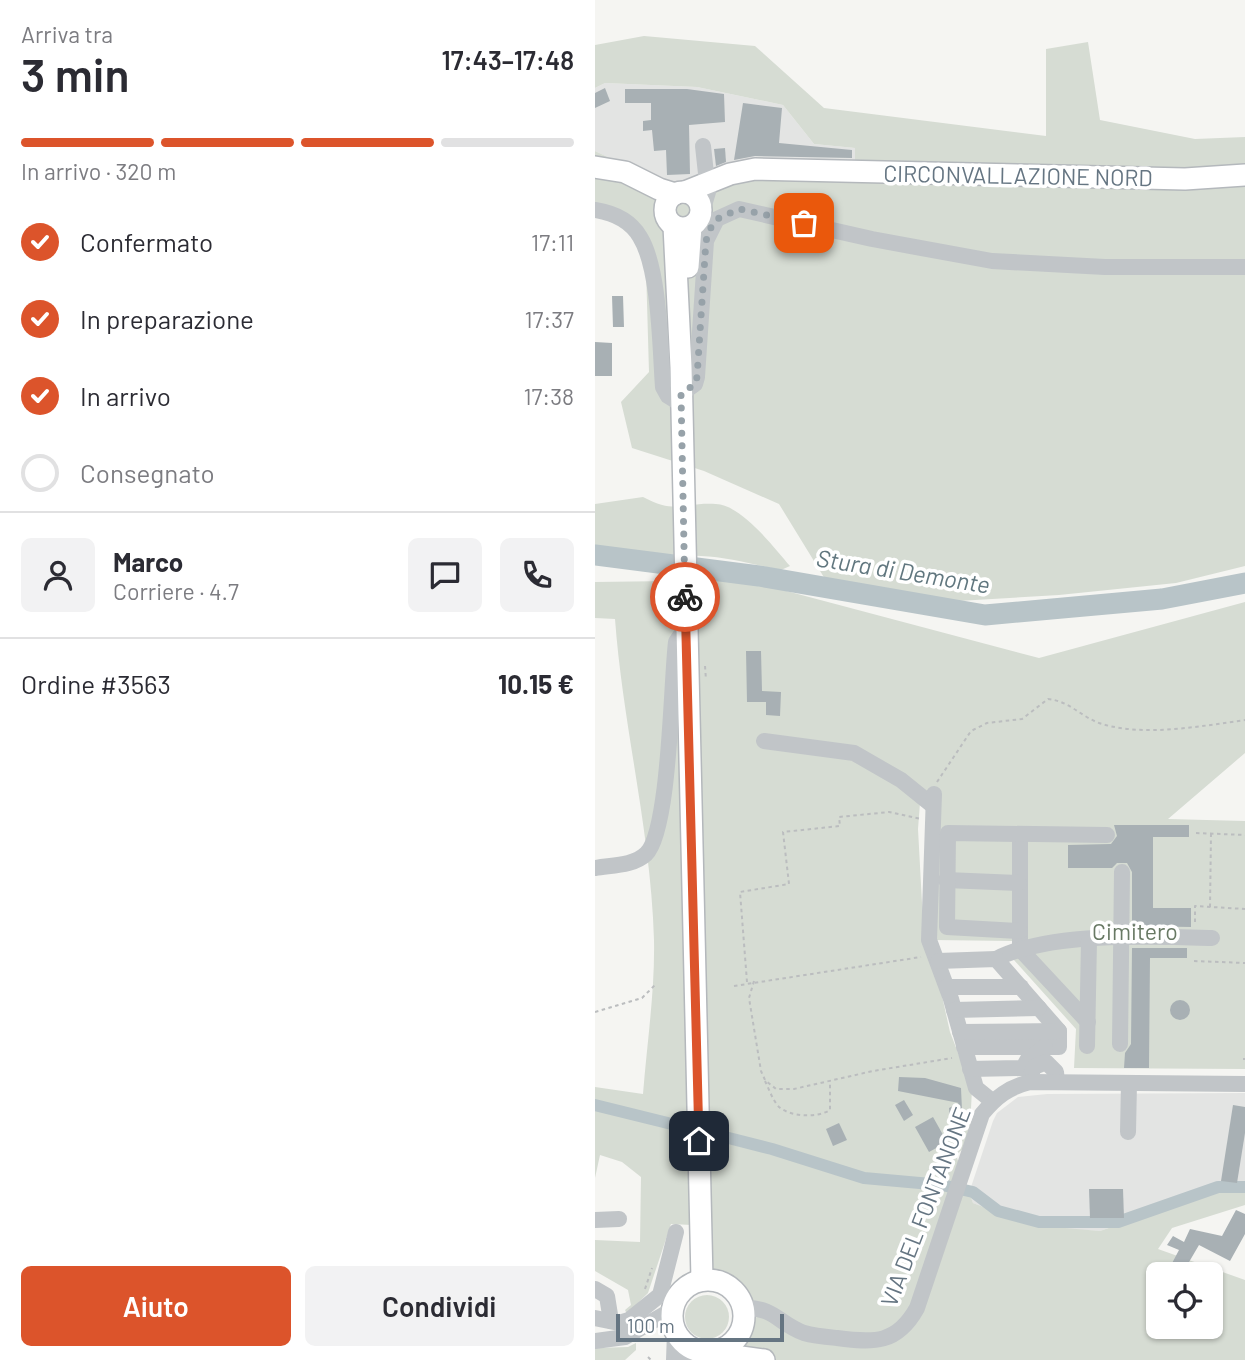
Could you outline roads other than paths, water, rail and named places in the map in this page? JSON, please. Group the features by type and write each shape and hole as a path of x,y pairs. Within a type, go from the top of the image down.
{"main road":[{"path":"595,167 618,173 643,187 689,197 701,216 682,227"},
{"name":"CIRCONVALLAZIONE NORD","path":"689,197 792,172 1171,178 1245,175"},
{"path":"682,227 666,218 689,197"},
{"path":"682,227 682,460 702,1280"},
{"path":"690,1356 675,1332 669,1302 682,1290 702,1280 724,1283 740,1298 744,1317 741,1340 758,1358"},
{"path":"690,1356 733,1344 744,1317"},
{"path":"690,1356 758,1358"}],"street":[{"path":"689,197 703,146"},
{"path":"595,210 620,217 640,236 646,248 659,326 663,387 668,396 681,399 695,384 697,377 706,241 717,219 739,209 871,239 992,261 1105,267 1245,267"},
{"path":"595,867 637,860 651,848 656,839 664,786 676,642 686,627"},
{"name":"VIA DEL FONTANONE","path":"764,741 855,753 901,780 933,807 929,940 947,987 976,1088 992,1101"},
{"path":"1020,931 947,927 948,833 1107,835"},
{"path":"1020,834 1020,948 1088,1023"},
{"path":"1121,1044 1122,872"},
{"path":"946,880 1019,883"},
{"path":"937,958 996,959 1020,948 1122,935 1212,938"},
{"path":"1087,1046 1089,940"},
{"path":"965,1052 1059,1047 1059,1031 996,959"},
{"path":"947,987 1021,987"},
{"path":"954,1010 1039,1008"},
{"path":"965,1052 1059,1031"},
{"path":"965,1052 1023,1069 1028,1059 1045,1047"},
{"name":"VIA DEL FONTANONE","path":"744,1317 771,1312 804,1333 875,1341 900,1331 916,1308 975,1129 992,1101 1005,1091 1030,1082 1245,1084"},
{"path":"1128,1132 1129,1083"},
{"path":"595,1220 619,1219"},
{"path":"595,1341 625,1337 669,1302 675,1232"},
{"path":"595,1289 607,1296 603,1320 619,1323 669,1302"}],"waterway":[{"name":"Stura di Demonte","path":"595,555 759,576 985,615 1162,599 1245,583"},
{"path":"595,1105 692,1129"},
{"path":"709,1133 772,1149 864,1178 942,1185 973,1192 998,1211 1039,1222 1118,1222 1218,1187 1245,1187"}],"park label":[{"name":"Cimitero","path":"1135,932"}]}
